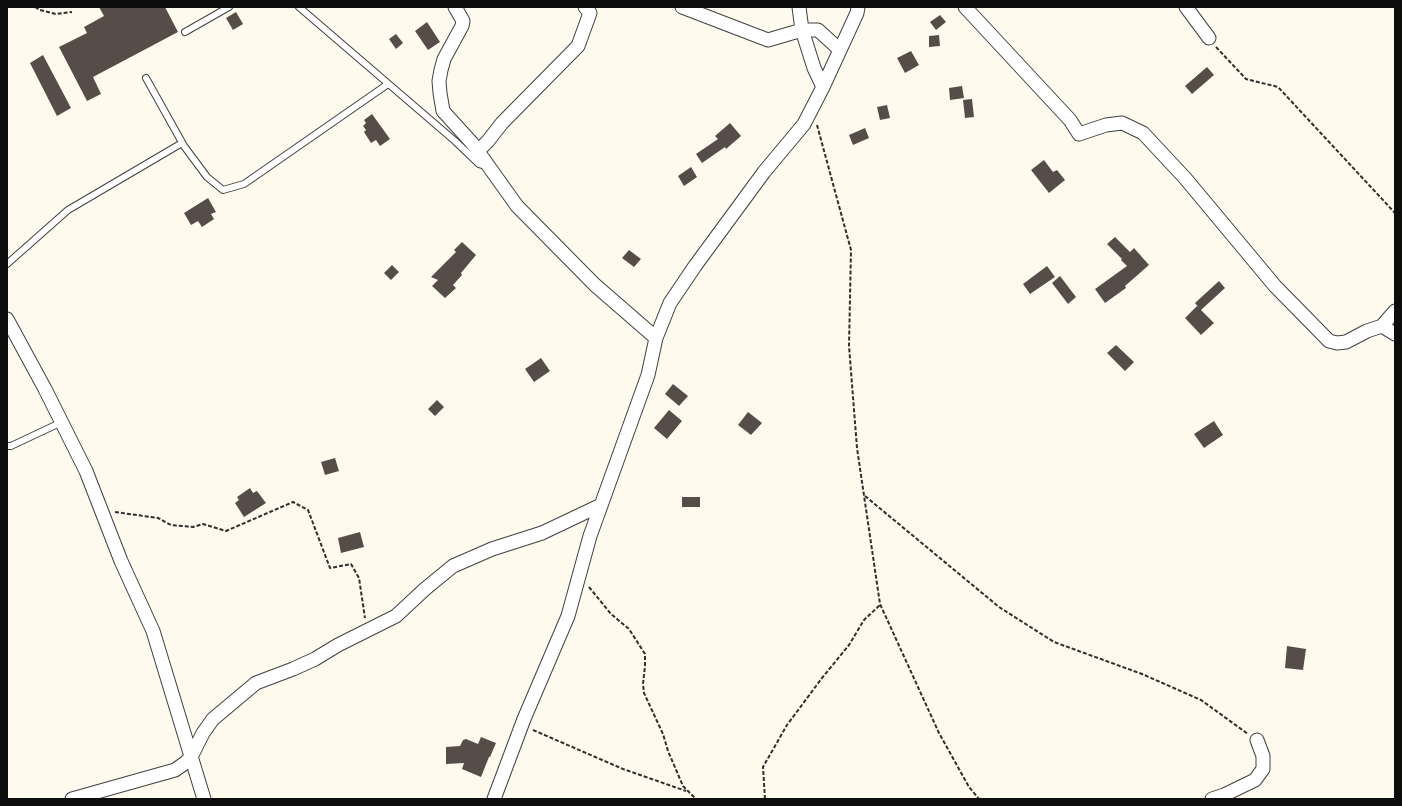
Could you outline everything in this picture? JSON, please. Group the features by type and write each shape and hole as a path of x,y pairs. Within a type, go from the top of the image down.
{"street":[{"path":"455,7 463,21 462,26 444,59 439,81 443,111 478,151 517,206 595,285 656,338"},
{"path":"478,151 502,123 578,46 590,13 585,7"},
{"path":"682,7 768,40 802,30 818,30 840,50"},
{"path":"799,7 802,30 814,68 823,87"},
{"path":"494,799 522,725 568,616 590,536 648,375 656,338 670,303 695,266 764,172 804,124 823,87 857,13 858,7"},
{"path":"965,7 1070,120 1079,134 1106,125 1122,123 1143,133 1185,178 1274,286 1329,341 1337,343 1346,342 1367,331 1382,326 1395,310"},
{"path":"1186,7 1209,38"},
{"path":"7,319 62,422 86,471 121,561 153,631 204,799"},
{"path":"1382,326 1395,334"},
{"path":"72,799 175,770 191,758 203,733 214,719 256,683 293,669 396,616 453,566 492,549 542,533 601,505"},
{"path":"1212,799 1256,780 1263,769 1263,756 1257,740"}],"lane":[{"path":"185,32 229,7"},
{"path":"299,7 455,141 479,164 488,166"},
{"path":"146,78 182,143 207,177 223,190 244,184 388,84"},
{"path":"7,264 68,210 182,143"},
{"path":"7,446 11,446 62,422"}],"path":[{"path":"35,7 40,10 56,14 72,12"},
{"path":"1209,38 1246,79 1278,87 1395,213"},
{"path":"812,108 851,250 849,346 857,448 880,604 939,733 969,787 979,799"},
{"path":"864,496 999,607 1054,642 1142,674 1201,700 1257,740"},
{"path":"102,510 158,518 171,525 194,527 203,524 226,531 293,502 308,510 330,568 351,564 359,578 367,631"},
{"path":"580,575 599,602 629,629 645,654 643,684 644,693 663,734 683,786 696,799"},
{"path":"765,799 763,767 787,725 822,678 849,646 864,620 880,604"},
{"path":"522,725 623,768 688,791"}],"building":[{"path":"99,7 165,7 178,32 93,77 101,94 87,101 59,47 87,33 84,27 104,16"},
{"path":"236,12 243,24 233,30 226,18"},
{"path":"940,15 946,22 936,30 930,22"},
{"path":"427,22 440,42 428,50 415,31"},
{"path":"396,34 403,43 396,49 389,39"},
{"path":"939,35 940,46 929,47 929,36"},
{"path":"911,51 919,65 905,73 897,58"},
{"path":"43,55 71,108 57,116 30,63"},
{"path":"1207,67 1214,75 1192,94 1185,86"},
{"path":"962,86 964,98 950,100 949,88"},
{"path":"972,99 974,117 965,118 963,100"},
{"path":"887,105 890,118 880,120 877,107"},
{"path":"372,114 390,139 380,146 376,140 371,143 364,132 366,130 363,126 366,123 364,120"},
{"path":"730,123 741,136 726,149 725,147 702,163 696,154 718,139 715,136"},
{"path":"865,128 869,138 853,145 849,135"},
{"path":"1044,160 1053,172 1057,170 1065,180 1049,193 1031,170"},
{"path":"691,167 697,177 684,186 678,176"},
{"path":"208,198 216,212 211,214 214,219 202,227 198,221 191,225 184,213"},
{"path":"1115,237 1130,252 1134,248 1149,265 1125,286 1126,288 1105,303 1095,289 1127,266 1107,244"},
{"path":"462,242 476,255 453,285 456,288 445,298 432,286 438,280 431,277 456,252 454,250"},
{"path":"629,250 641,259 634,267 622,258"},
{"path":"392,265 399,272 391,280 384,273"},
{"path":"1047,266 1055,277 1030,294 1023,284"},
{"path":"1060,276 1076,297 1068,304 1052,283"},
{"path":"1219,281 1225,288 1201,310 1214,323 1201,335 1185,318 1197,306 1199,308 1195,303"},
{"path":"1116,345 1134,362 1125,371 1107,353"},
{"path":"541,358 550,371 534,382 525,369"},
{"path":"673,384 688,396 679,406 665,394"},
{"path":"437,400 444,407 435,416 428,409"},
{"path":"669,410 682,421 667,439 654,428"},
{"path":"748,412 762,423 751,435 738,425"},
{"path":"1214,421 1223,435 1204,448 1194,434"},
{"path":"335,458 339,471 325,475 321,462"},
{"path":"250,488 253,493 257,491 266,503 244,517 235,503 239,500 237,497"},
{"path":"682,497 700,497 700,507 682,507"},
{"path":"360,532 364,547 341,553 338,538"},
{"path":"1287,646 1306,649 1303,670 1285,668"},
{"path":"481,737 496,743 481,777 462,769 464,763 446,764 446,747 460,746 463,740 466,739 478,744"}]}
